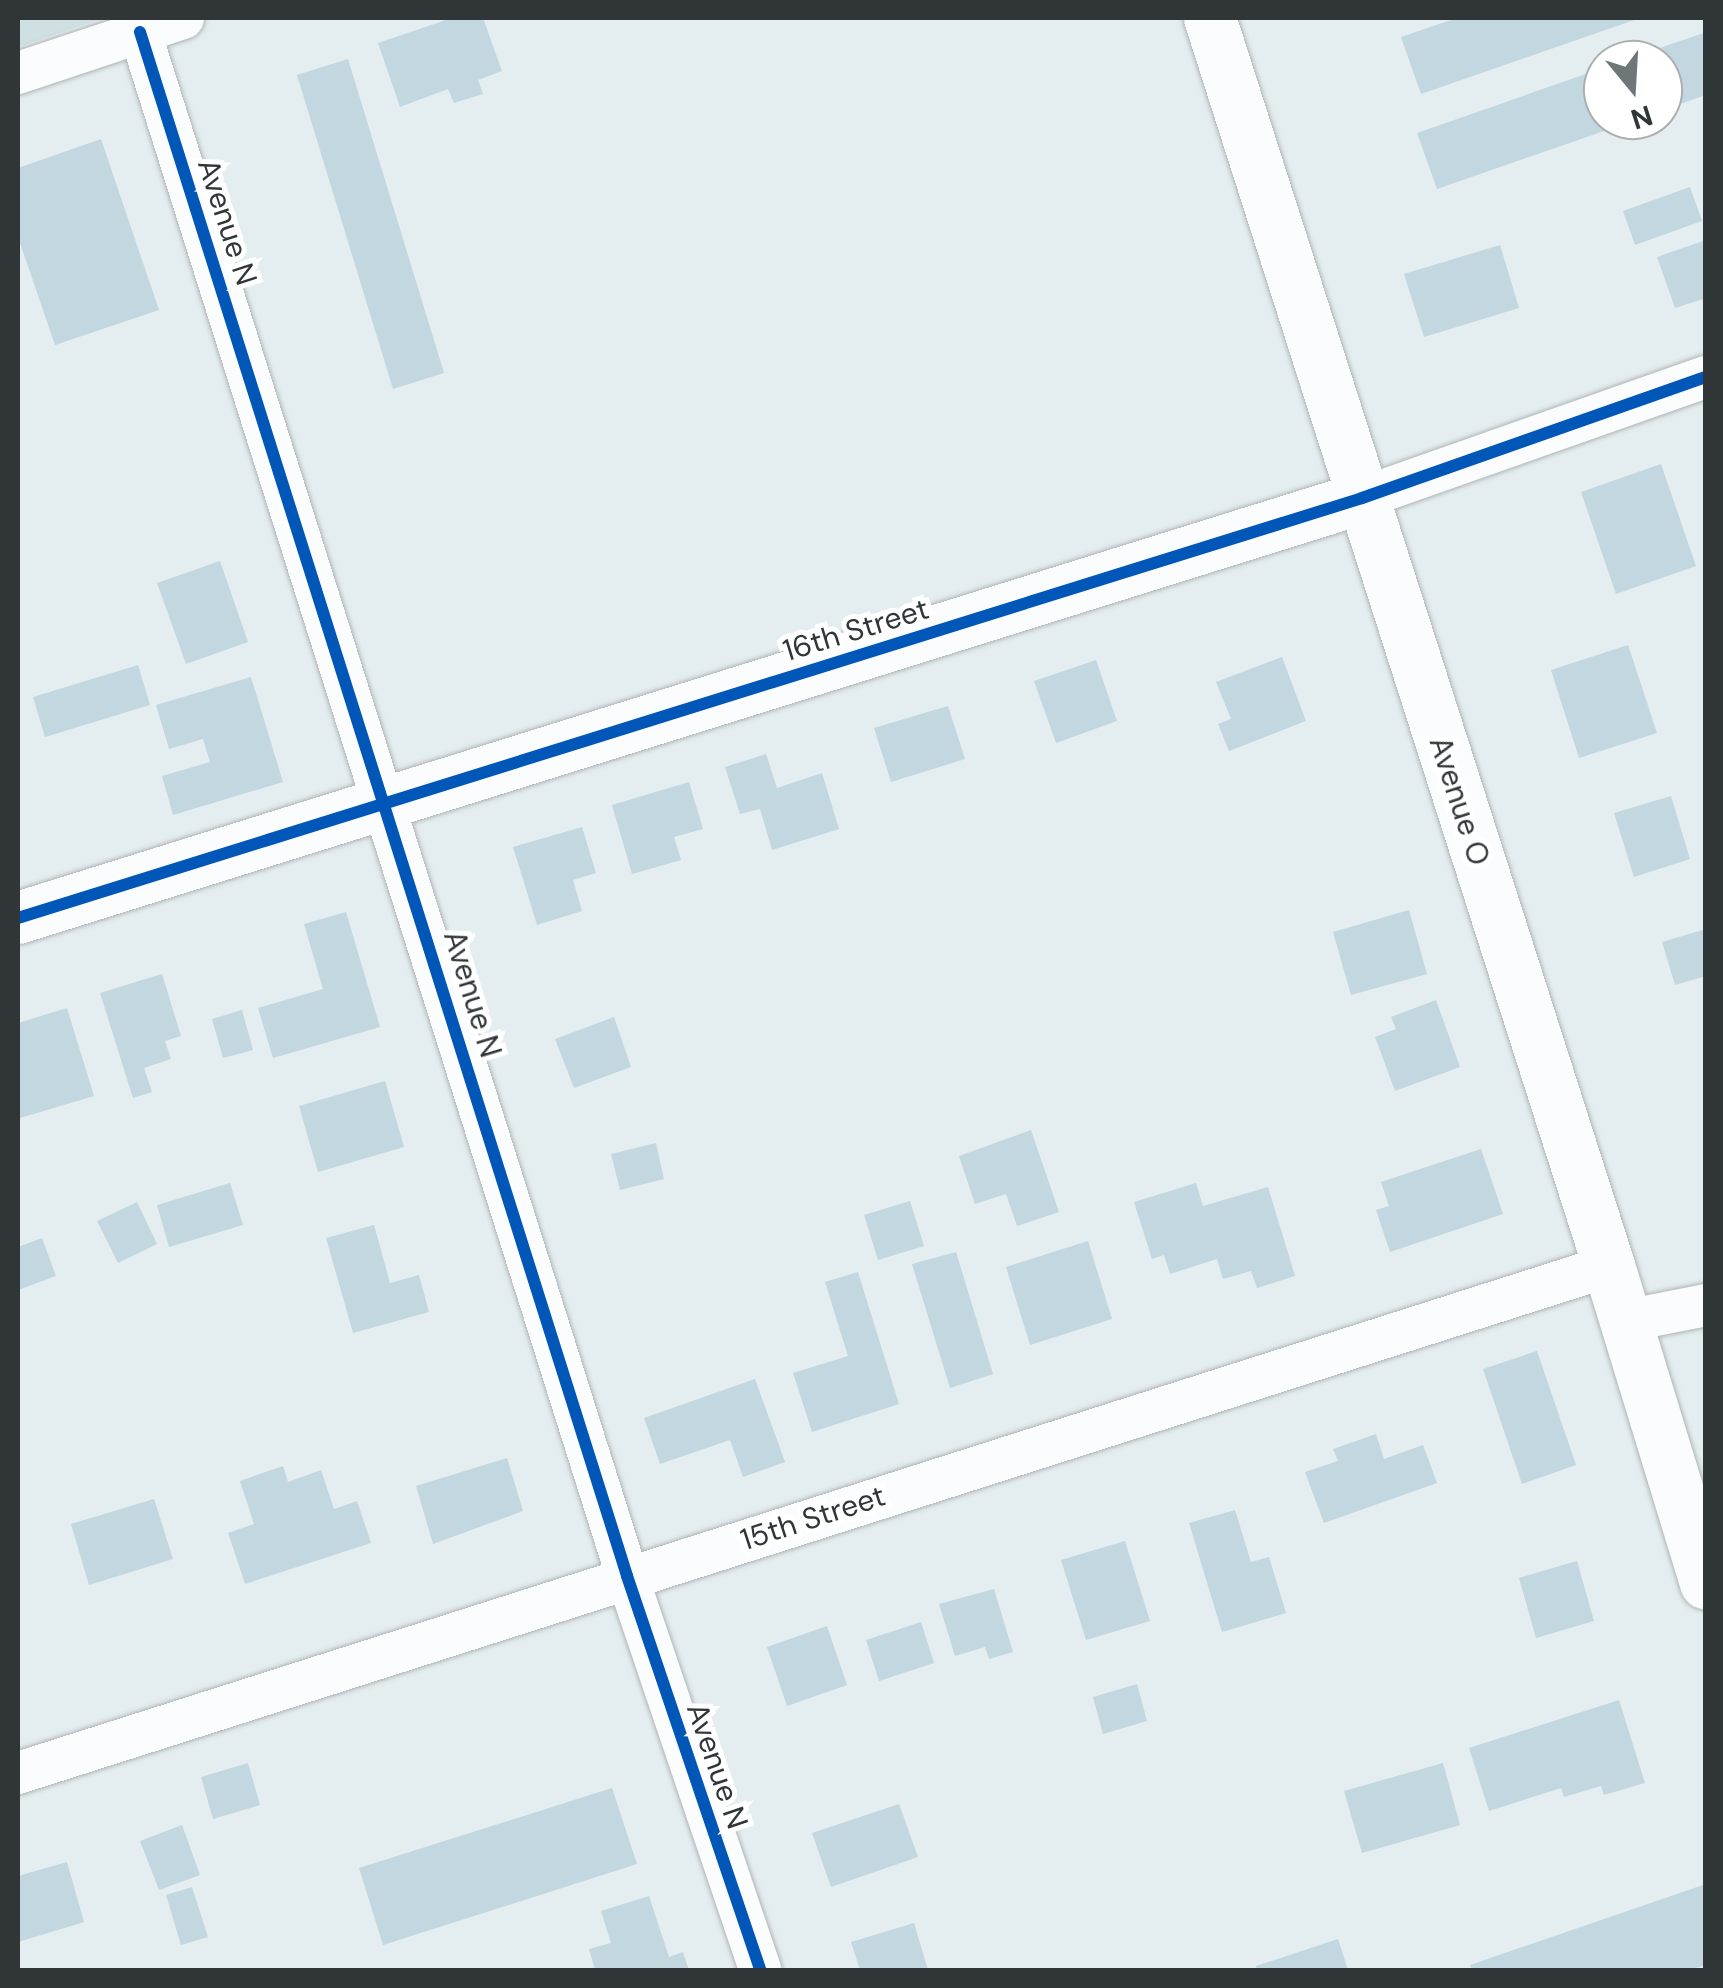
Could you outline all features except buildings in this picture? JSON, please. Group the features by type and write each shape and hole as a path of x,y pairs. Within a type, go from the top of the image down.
{"street":[{"path":"18,74 183,18"},
{"name":"Avenue O","path":"1210,18 1609,1266 1706,1584"},
{"name":"Avenue N","path":"140,32 627,1576 760,1970"},
{"name":"16th Street","path":"18,918 1362,498 1706,376"},
{"name":"15th Street","path":"18,1773 1609,1266"},
{"path":"1626,1321 1706,1305"}],"shaded area":[{"path":"18,18 103,18 18,47"}],"cycle path":[{"path":"140,32 627,1576 760,1970"},
{"path":"18,918 1362,498 1706,377"}]}
